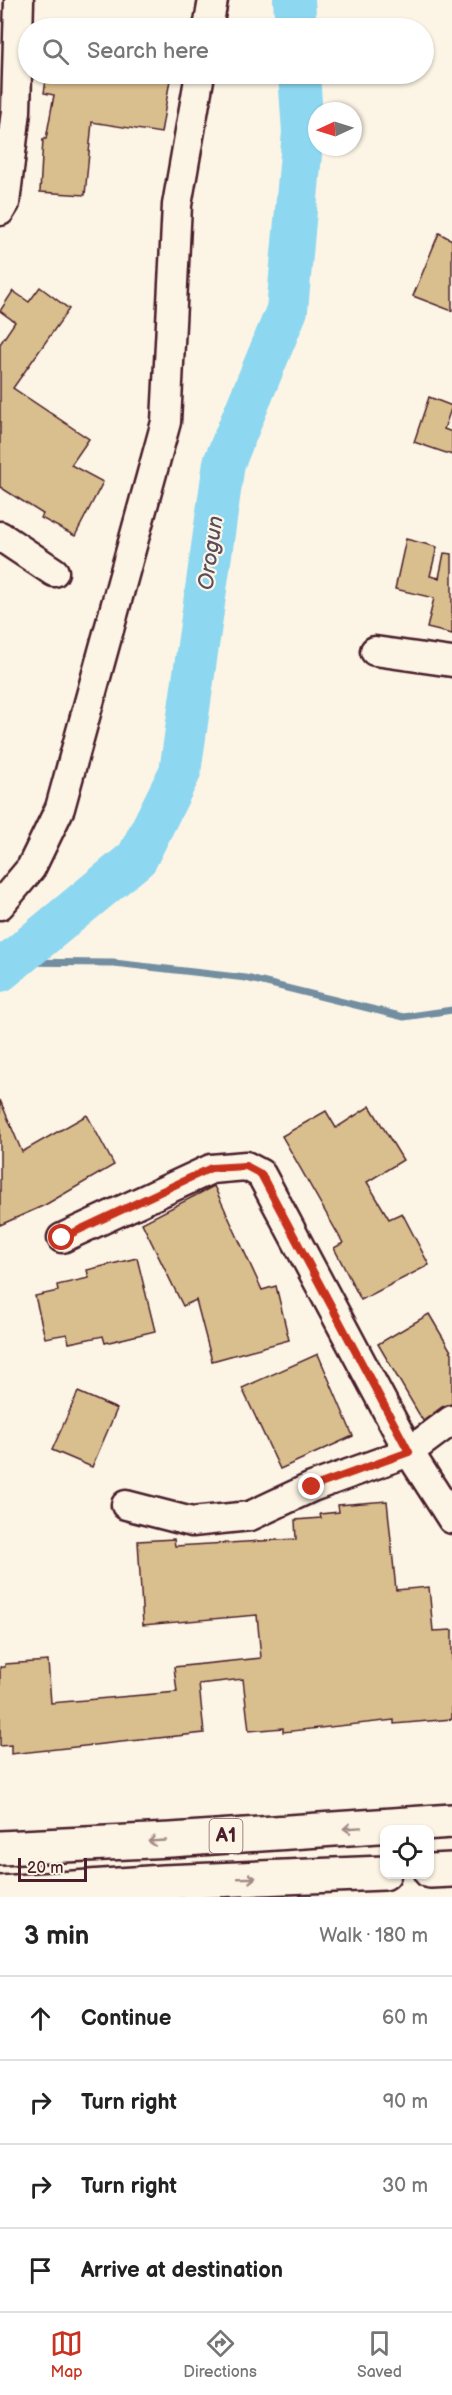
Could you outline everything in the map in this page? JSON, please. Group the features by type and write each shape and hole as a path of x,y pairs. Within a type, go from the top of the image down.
{"highway":[{"name":"A1","path":"0,1848 171,1840 452,1821"},
{"path":"434,1871 452,1870"},
{"name":"A1","path":"0,1893 163,1889 380,1872"}],"street":[{"path":"19,0 19,18"},
{"path":"210,18 213,0"},
{"path":"0,211 5,203 16,111 18,37"},
{"path":"0,905 31,868 60,808 166,422 177,205 198,84"},
{"path":"0,536 54,572"},
{"path":"375,651 452,662"},
{"path":"62,1238 211,1168 246,1166 261,1174 409,1452 452,1519"},
{"path":"126,1505 192,1522 250,1516 312,1487 409,1452 452,1420"}],"building":[{"path":"45,84 169,84 161,133 92,122 85,195 40,192 43,139 46,139 54,95 44,93"},
{"path":"439,233 452,240 452,311 413,296"},
{"path":"40,287 69,309 13,388 89,439 71,465 103,482 75,536 41,518 43,514 0,487 0,344 15,322 0,311 13,291 29,302"},
{"path":"429,397 452,406 444,429 452,432 452,455 414,442"},
{"path":"406,539 437,547 430,576 439,578 444,553 452,554 452,634 427,628 434,598 395,589"},
{"path":"0,1100 22,1152 87,1115 114,1165 45,1205 0,1225"},
{"path":"370,1106 403,1160 367,1182 389,1219 402,1213 429,1265 361,1300 334,1248 343,1243 282,1136 326,1111 336,1128"},
{"path":"214,1186 262,1290 276,1286 289,1340 212,1361 196,1300 183,1306 142,1223"},
{"path":"137,1258 155,1331 105,1343 103,1336 69,1343 67,1334 45,1338 35,1296 58,1291 57,1285 89,1278 87,1270"},
{"path":"429,1314 452,1353 452,1404 442,1407 423,1421 378,1344"},
{"path":"318,1354 353,1436 280,1469 242,1388"},
{"path":"78,1392 117,1409 92,1467 52,1450"},
{"path":"387,1501 396,1590 429,1587 433,1631 452,1630 452,1719 394,1724 394,1720 283,1732 283,1728 249,1731 243,1679 199,1684 204,1733 11,1754 11,1745 0,1746 0,1667 5,1667 5,1664 48,1661 51,1703 177,1692 174,1667 261,1658 257,1615 143,1625 138,1541 174,1539 175,1546 296,1539 295,1520 321,1518 320,1514 339,1512 338,1505"}],"waterway":[{"name":"Orogun","path":"294,0 295,18"},
{"name":"Orogun","path":"0,971 137,858 180,772 224,463 287,310 303,132 300,84"},
{"path":"8,962 114,963 246,978 404,1017 452,1010"}],"route":[{"path":"62,1238 211,1168 246,1166 261,1174 409,1452 312,1487"}]}
